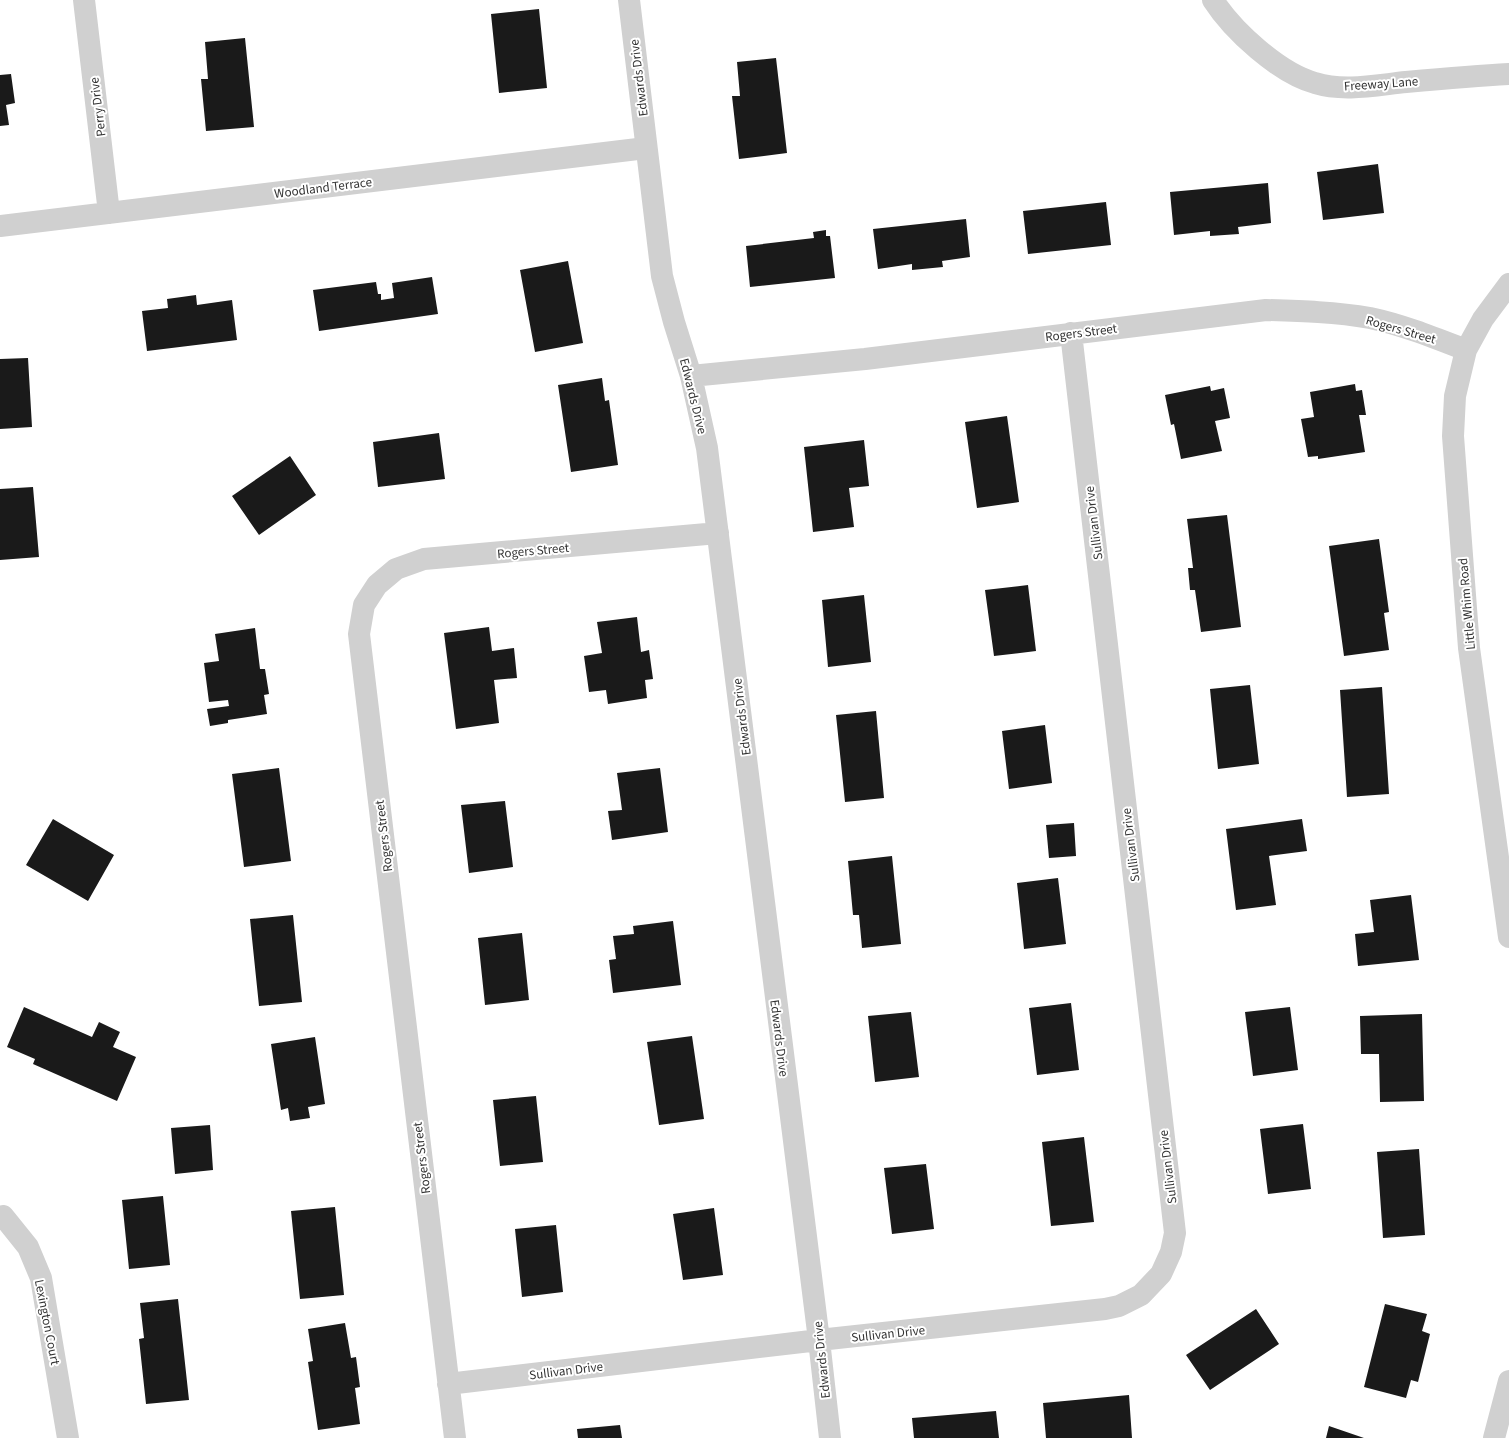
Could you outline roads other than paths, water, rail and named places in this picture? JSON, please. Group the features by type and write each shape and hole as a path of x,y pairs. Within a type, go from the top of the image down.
{"street":[{"name":"Perry Drive","path":"84,0 110,213"},
{"name":"Edwards Drive","path":"629,0 662,276 674,322 691,376 707,448 830,1438"},
{"name":"Freeway Lane","path":"1213,0 1241,35 1287,71 1315,83 1346,88 1455,77 1509,74"},
{"name":"Woodland Terrace","path":"0,226 646,148"},
{"name":"Little Whim Road","path":"1509,284 1483,318 1466,350 1455,396 1453,436 1467,625 1509,937"},
{"name":"Rogers Street","path":"691,376 865,359 1266,310 1324,312 1370,318 1398,325 1466,350"},
{"name":"Sullivan Drive","path":"448,1384 1112,1307 1141,1295 1161,1274 1171,1252 1174,1233 1071,333"},
{"name":"Rogers Street","path":"455,1438 359,634 364,605 378,585 396,569 424,559 718,533"},
{"name":"Lexington Court","path":"3,1216 28,1247 42,1278 68,1438"},
{"path":"1494,1438 1509,1381"}]}
